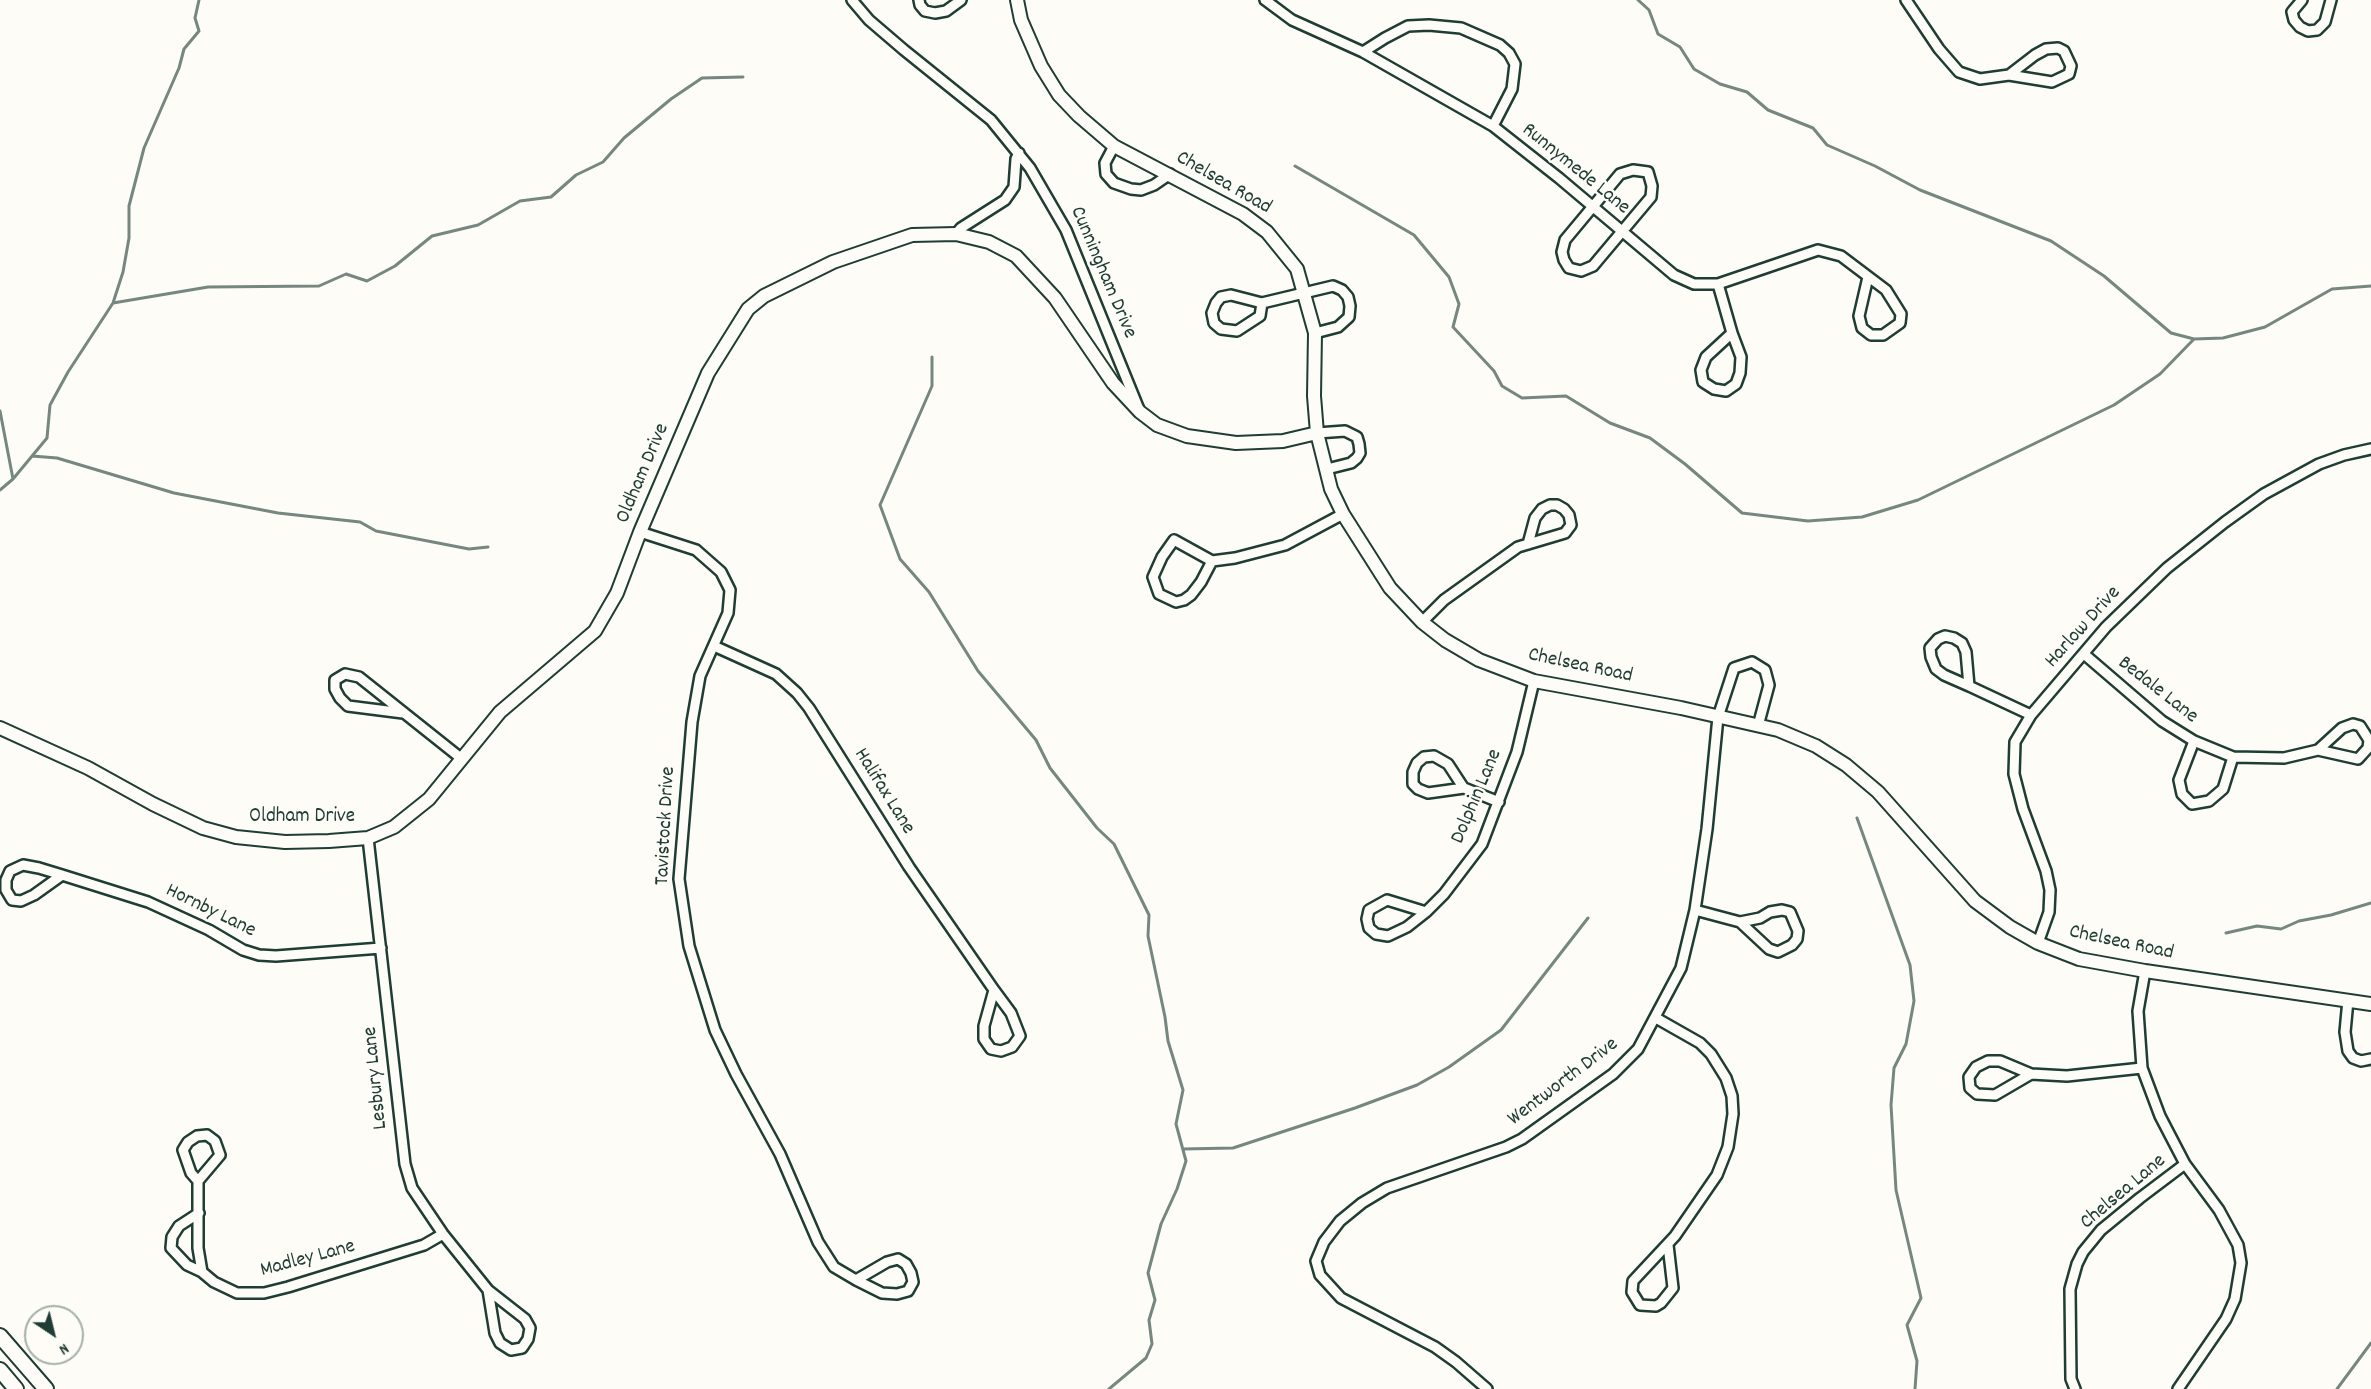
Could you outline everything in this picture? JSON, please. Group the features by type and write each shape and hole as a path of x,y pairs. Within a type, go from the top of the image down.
{"main road":[{"path":"0,1336 46,1389"},
{"path":"0,1370 16,1389"}],"street":[{"name":"Cunningham Drive","path":"852,0 869,20 991,120 1019,153 1049,198 1066,230 1140,412"},
{"path":"919,0 925,11 934,13 946,11 961,0"},
{"name":"Chelsea Road","path":"1017,0 1021,20 1041,66 1059,95 1086,123 1114,146 1243,214 1267,232 1297,269 1315,333 1314,396 1317,434 1331,489 1343,514 1390,588 1422,622 1445,640 1479,660 1534,681 1590,690 1778,730 1816,746 1846,765 1878,792 1975,901 2010,927 2038,943 2079,959 2145,971 2371,1004"},
{"name":"Runnymede Lane","path":"1265,0 1292,20 1363,52 1493,126 1674,275 1694,284 1718,284 1818,250 1841,256 1868,277 1886,291 1901,314 1900,323 1883,335 1871,335 1862,328 1859,316 1868,277"},
{"path":"1906,0 1939,49 1959,72 1980,79 2009,75 2052,82 2069,74 2071,66 2064,51 2058,48 2046,49 2009,75"},
{"path":"2302,0 2292,12 2294,20 2308,31 2317,30 2325,22 2331,0"},
{"path":"1363,52 1408,26 1461,28 1500,45 1509,53 1515,64 1512,89 1493,126"},
{"path":"1114,146 1105,163 1106,174 1114,183 1141,190 1154,185 1170,174"},
{"path":"956,234 961,228 1005,200 1014,187 1016,159 1019,153"},
{"path":"1633,170 1648,172 1652,186 1651,197 1621,231 1593,266 1581,271 1569,268 1564,260 1562,252 1565,240 1620,174 1633,170"},
{"name":"Oldham Drive","path":"0,728 88,768 153,804 203,828 236,837 285,842 329,841 368,837 394,826 429,799 500,712 595,631 617,594 640,532 708,373 748,309 764,296 833,262 912,236 956,234 989,242 1016,256 1054,298 1113,383 1140,412 1157,425 1187,436 1236,443 1283,441 1317,434"},
{"path":"1718,284 1741,357 1740,373 1736,384 1726,391 1714,389 1703,382 1701,370 1706,357 1732,333"},
{"path":"1262,303 1260,316 1237,331 1221,329 1214,323 1212,313 1221,297 1231,295 1262,303 1333,286 1342,290 1348,297 1349,317 1338,327 1315,333"},
{"path":"1317,434 1345,431 1357,437 1359,444 1360,453 1351,463 1327,469"},
{"name":"Harlow Drive","path":"2038,943 2049,912 2050,890 2014,774 2015,742 2031,715 2106,627 2137,596 2225,522 2264,494 2319,464 2371,449"},
{"path":"1422,622 1444,600 1518,547 1566,533 1571,525 1569,515 1557,505 1550,505 1542,509 1535,518 1528,544"},
{"path":"1212,561 1201,582 1184,600 1176,602 1158,594 1153,577 1162,557 1174,540 1212,561 1235,558 1285,545 1343,514"},
{"name":"Tavistock Drive","path":"640,532 696,550 721,572 730,590 728,613 700,676 692,722 679,879 689,946 715,1030 736,1074 780,1154 818,1242 834,1267 856,1280 882,1293 908,1292 913,1282 906,1264 898,1259 887,1262 856,1280"},
{"path":"1969,686 1966,652 1962,643 1945,636 1938,639 1930,648 1930,657 1936,669 1944,675 2031,715"},
{"name":"Halifax Lane","path":"714,646 776,674 797,693 809,708 909,867 1011,1013 1020,1036 1012,1047 1001,1051 990,1049 984,1039 984,1026 994,990"},
{"name":"Bedale Lane","path":"2084,654 2162,721 2194,741 2233,757 2284,758 2318,750 2358,759 2368,748 2369,740 2360,726 2353,724 2342,728 2318,750"},
{"name":"Wentworth Drive","path":"1487,1389 1435,1347 1341,1298 1320,1275 1316,1261 1324,1242 1340,1221 1362,1203 1387,1188 1506,1147 1536,1131 1613,1074 1638,1049 1681,968 1695,910 1707,829 1718,717 1734,668 1752,662 1765,670 1769,685 1758,726"},
{"path":"403,713 348,706 340,698 335,688 335,680 345,674 359,677 462,759"},
{"name":"Dolphin Lane","path":"1426,912 1387,900 1369,910 1366,919 1369,928 1376,934 1388,936 1398,933 1426,912 1450,886 1482,844 1517,752 1534,681"},
{"path":"2194,741 2179,780 2182,794 2192,804 2209,801 2223,789 2233,757"},
{"path":"1464,788 1450,792 1428,793 1418,789 1413,784 1416,763 1424,757 1434,756 1448,764 1464,788 1499,802"},
{"name":"Lesbury Lane","path":"368,837 405,1164 412,1188 443,1234 488,1290 525,1319 530,1328 528,1339 522,1348 511,1350 500,1343 495,1333 488,1290"},
{"name":"Hornby Lane","path":"62,875 34,895 21,901 12,900 6,890 6,880 10,871 23,865 62,875 148,902 209,930 243,950 259,955 276,956 381,948"},
{"path":"1695,910 1740,922 1760,918 1770,912 1782,910 1790,912 1796,921 1797,939 1792,945 1778,952 1769,949 1740,922"},
{"name":"Chelsea Lane","path":"2145,971 2138,1011 2142,1068 2160,1116 2186,1164 2219,1210 2238,1245 2241,1263 2235,1299 2226,1319 2178,1389"},
{"path":"2348,1000 2345,1032 2348,1051 2353,1058 2361,1061 2371,1059"},
{"path":"1656,1018 1686,1034 1711,1054 1726,1078 1732,1096 1733,1114 1728,1147 1717,1175 1701,1201 1668,1245 1633,1281 1632,1292 1640,1305 1656,1306 1673,1288 1668,1245"},
{"path":"2031,1074 1995,1095 1977,1094 1970,1088 1969,1077 1976,1067 1988,1061 2000,1061 2031,1074 2067,1076 2142,1068"},
{"path":"198,1181 191,1173 183,1150 188,1142 197,1136 207,1135 215,1141 220,1155 198,1181 198,1248 202,1272"},
{"name":"Chelsea Lane","path":"2075,1389 2071,1380 2070,1289 2077,1264 2083,1252 2101,1230 2186,1164"},
{"name":"Madley Lane","path":"198,1213 179,1226 172,1237 171,1248 187,1265 237,1293 264,1293 424,1245 443,1234"}],"waterway":[{"path":"0,490 13,479 47,438 50,405 68,372 113,303 123,272 129,238 129,206 144,148 179,68 184,49 199,31 195,18 199,0"},
{"path":"1638,0 1649,10 1658,34 1680,47 1694,69 1720,84 1747,92 1768,110 1813,128 1827,145 1875,166 1920,190 2051,241 2104,276 2171,333 2194,339"},
{"path":"113,303 208,287 319,286 346,274 367,281 395,266 432,236 478,225 520,201 551,197 576,175 603,162 624,138 671,99 702,78 743,77"},
{"path":"1295,166 1414,235 1449,277 1459,304 1453,327 1494,371 1502,386 1522,398 1566,396 1610,423 1650,438 1685,464 1742,513 1808,521 1862,517 1918,500 2114,405 2160,374 2194,339 2223,338 2265,327 2332,289 2371,286"},
{"path":"932,357 932,386 880,505 900,559 929,592 978,671 1036,740 1050,768 1097,828 1114,844 1149,915 1148,936 1168,1041 1183,1090 1176,1124 1186,1161 1177,1189 1161,1224 1148,1273 1155,1300 1149,1320 1152,1344 1146,1358 1109,1389"},
{"path":"0,411 13,479"},
{"path":"32,456 57,458 174,493 278,513 360,522 376,531 469,549 488,547"},
{"path":"1857,818 1910,965 1914,1001 1906,1044 1894,1068 1891,1105 1896,1190 1921,1298 1907,1325 1917,1361 1915,1389"},
{"path":"2226,933 2257,926 2281,929 2299,921 2331,915 2371,903"},
{"path":"1183,1149 1233,1148 1417,1085 1449,1067 1501,1030 1588,918"},
{"path":"2337,1389 2371,1343"}]}
